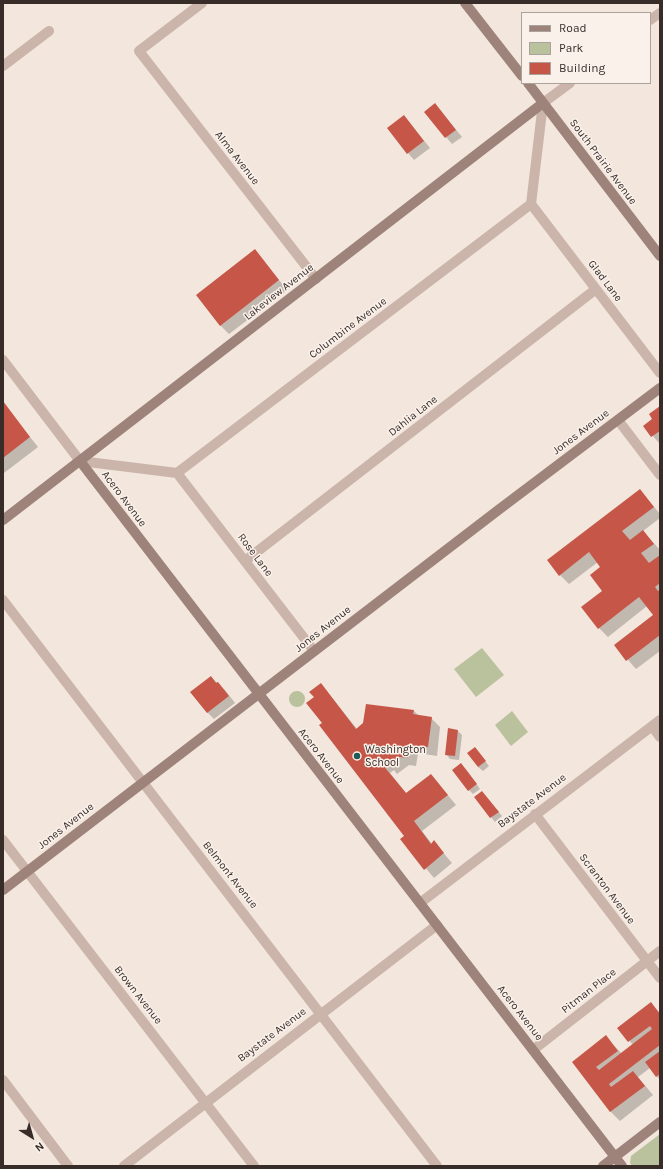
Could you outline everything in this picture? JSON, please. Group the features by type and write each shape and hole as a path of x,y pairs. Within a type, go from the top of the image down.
{"street":[{"name":"Alma Avenue","path":"202,3 139,51 316,279"},
{"path":"465,3 521,75"},
{"path":"651,19 660,12"},
{"path":"3,66 49,31"},
{"name":"South Prairie Avenue","path":"529,84 660,256"},
{"name":"Lakeview Avenue","path":"3,520 569,84"},
{"path":"531,204 544,103"},
{"name":"Glad Lane","path":"531,204 660,373"},
{"name":"Columbine Avenue","path":"177,473 531,204"},
{"name":"Dahlia Lane","path":"245,561 596,289"},
{"name":"Acero Avenue","path":"3,360 258,695 622,1166"},
{"name":"Jones Avenue","path":"3,890 660,388"},
{"path":"618,420 660,475"},
{"path":"80,461 177,473"},
{"name":"Rose Lane","path":"177,473 314,651"},
{"name":"Belmont Avenue","path":"3,600 437,1166"},
{"path":"656,723 660,737"},
{"name":"Baystate Avenue","path":"420,903 656,723"},
{"name":"Scranton Avenue","path":"535,814 660,978"},
{"name":"Brown Avenue","path":"3,840 254,1166"},
{"name":"Baystate Avenue","path":"124,1166 205,1102 437,925"},
{"name":"Pitman Place","path":"533,1050 660,952"},
{"path":"3,1080 68,1166"},
{"path":"603,1166 660,1122"}],"green space":[{"path":"482,648 504,675 476,697 454,669"},
{"path":"297,691 303,693 305,699 303,705 297,707 291,705 289,699 291,693"},
{"path":"512,711 528,732 511,746 495,725"},
{"path":"660,1134 660,1166 632,1166 630,1163 631,1156"}],"building":[{"path":"435,103 456,130 445,138 424,112"},
{"path":"404,115 424,141 407,154 387,128"},
{"path":"255,249 279,280 220,326 196,295"},
{"path":"3,401 30,437 3,458"},
{"path":"660,406 660,431 651,437 643,426 652,419 649,414"},
{"path":"640,489 654,507 622,531 630,540 643,530 654,544 641,553 649,563 660,555 660,583 655,587 658,591 660,590 660,635 626,661 614,645 653,615 639,597 598,629 581,607 602,591 590,575 600,567 589,552 559,576 547,560"},
{"path":"211,676 229,696 207,713 190,692"},
{"path":"321,683 356,729 363,723 366,704 414,710 413,714 432,717 428,747 409,745 408,758 400,757 388,766 385,762 382,764 406,793 431,774 448,795 414,821 431,844 434,840 444,853 424,870 400,839 404,836 319,725 322,723 306,703 314,697 309,692"},
{"path":"448,728 458,730 455,756 445,755"},
{"path":"475,747 486,761 478,767 467,753"},
{"path":"461,763 477,784 468,791 452,770"},
{"path":"482,791 499,812 490,818 474,797"},
{"path":"651,1002 660,1014 660,1045 609,1084 611,1087 633,1071 645,1086 610,1112 572,1062 606,1035 618,1051 596,1067 599,1070 652,1029 650,1026 628,1042 617,1028"},
{"path":"660,1051 660,1074 656,1077 645,1062"}],"place":[{"name":"Washington School","path":"357,756"}]}
